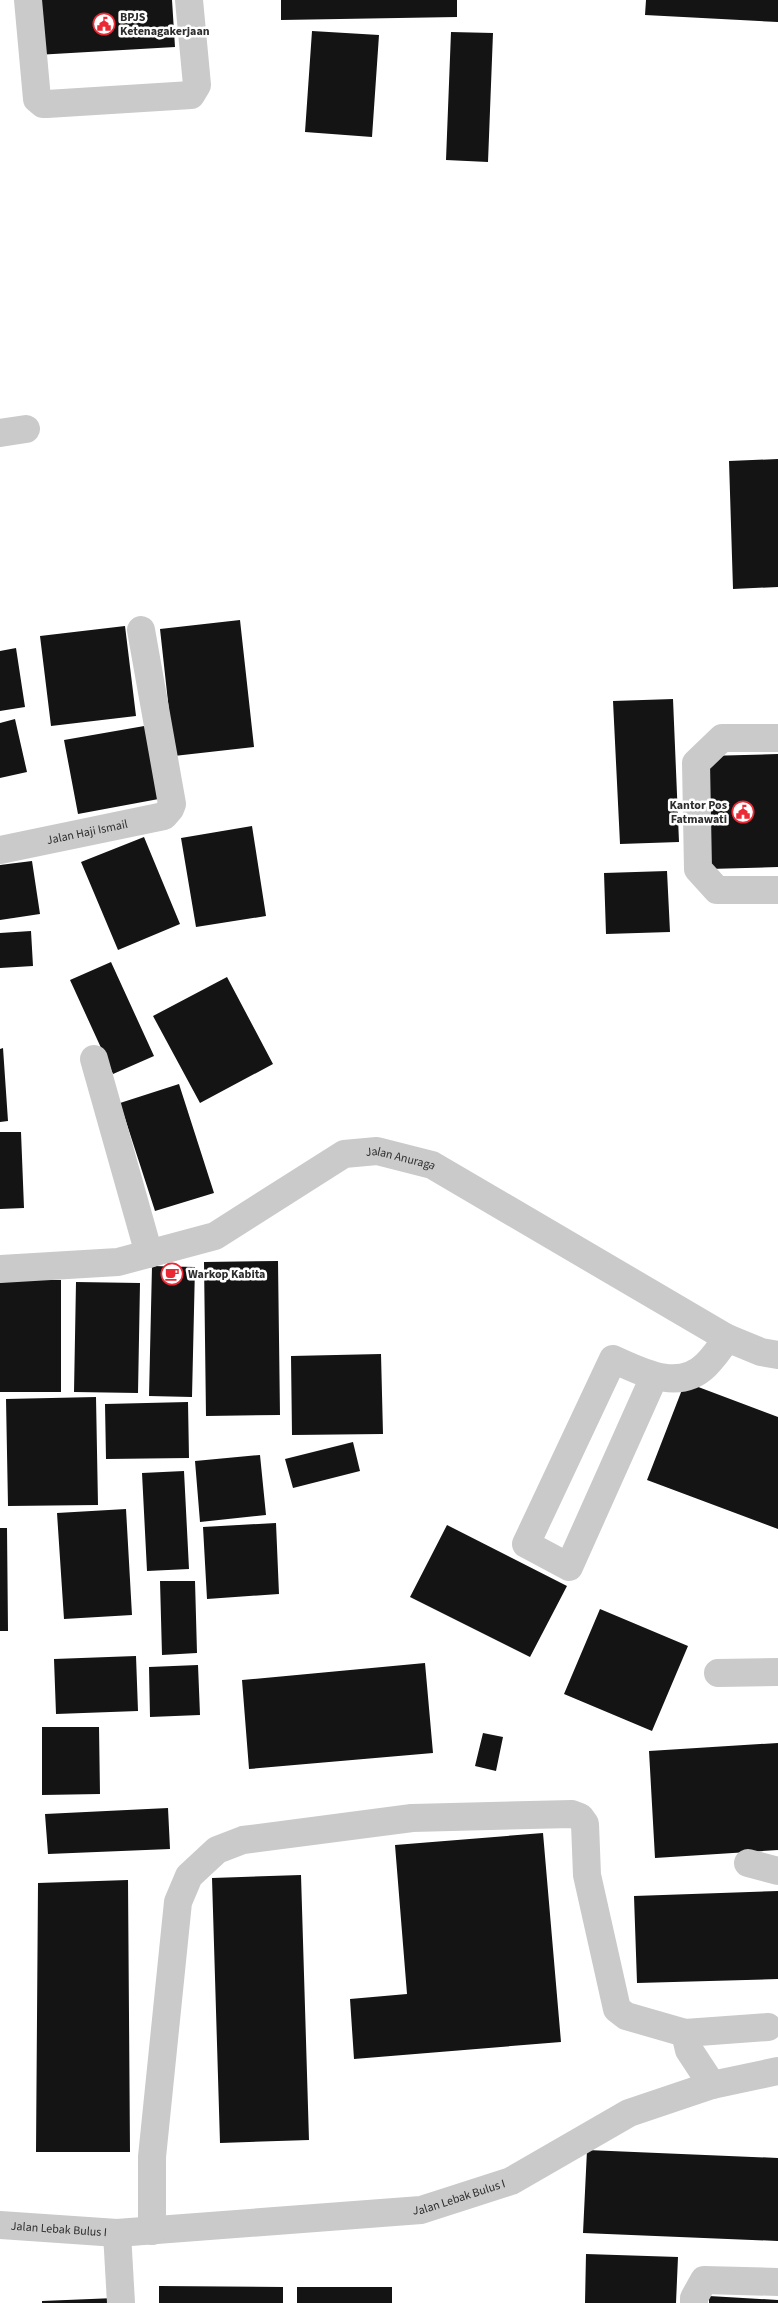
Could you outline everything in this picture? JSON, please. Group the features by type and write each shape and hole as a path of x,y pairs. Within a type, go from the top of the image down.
{"street":[{"path":"28,0 37,99 43,104 47,104 191,95 196,85 189,0"},
{"name":"Jalan Haji Ismail","path":"0,850 164,816 170,809 172,804 141,630"},
{"path":"778,738 722,738 696,763 698,868 717,890 778,890"},
{"path":"94,1059 149,1254"},
{"name":"Jalan Anuraga","path":"0,1269 118,1262 216,1236 344,1154 376,1151 432,1165 728,1338 761,1352 778,1356"},
{"path":"654,1377 569,1567 526,1544 613,1359 654,1377 685,1379 706,1366 728,1338"},
{"path":"718,1673 778,1672"},
{"path":"152,2231 152,2157 178,1902 189,1876 217,1850 243,1840 412,1818 572,1814 580,1817 585,1824 587,1875 616,2009 626,2016 685,2033 768,2027"},
{"path":"748,1863 778,1871"},
{"path":"685,2033 689,2050 712,2085"},
{"name":"Jalan Lebak Bulus I","path":"0,2225 117,2233 421,2210 510,2181 628,2113 712,2085 778,2071"},
{"name":"Jalan Lebak Bulus I","path":"117,2233 121,2303"},
{"path":"694,2303 694,2298 704,2280 778,2282"}],"building":[{"name":"BPJS Ketenagakerjaan","path":"33,0 172,0 175,47 36,55"},
{"path":"281,0 457,0 457,17 281,20"},
{"path":"646,0 778,0 778,22 645,15"},
{"path":"312,31 379,35 372,137 305,132"},
{"path":"451,32 493,33 488,162 446,160"},
{"path":"778,459 778,587 733,589 729,461"},
{"path":"240,620 254,747 174,756 160,629"},
{"path":"125,626 136,716 51,726 40,636"},
{"path":"16,648 25,707 0,711 0,651"},
{"path":"673,699 679,842 620,844 613,701"},
{"path":"15,719 27,772 0,778 0,723"},
{"path":"150,725 164,798 78,814 64,740"},
{"name":"Kantor Pos Fatmawati","path":"778,754 778,867 709,869 706,756"},
{"path":"252,826 266,916 196,927 181,838"},
{"path":"144,837 180,924 118,950 81,862"},
{"path":"32,861 40,914 0,920 0,865"},
{"path":"667,871 670,932 606,934 604,873"},
{"path":"31,931 33,966 0,968 0,933"},
{"path":"111,962 154,1056 113,1074 70,980"},
{"path":"227,977 273,1064 200,1103 153,1016"},
{"path":"3,1048 8,1121 0,1122 0,1049"},
{"path":"179,1084 214,1193 155,1211 120,1103"},
{"path":"0,1132 21,1132 24,1208 0,1209"},
{"path":"278,1261 280,1415 206,1416 204,1262"},
{"path":"152,1266 195,1267 192,1397 149,1396"},
{"path":"0,1280 61,1280 61,1392 0,1392"},
{"path":"76,1282 140,1283 138,1393 74,1392"},
{"path":"381,1354 383,1434 292,1435 291,1356"},
{"path":"685,1382 778,1417 778,1529 647,1480"},
{"path":"96,1397 98,1505 8,1506 6,1399"},
{"path":"188,1402 189,1458 106,1459 105,1404"},
{"path":"353,1442 360,1471 293,1488 285,1459"},
{"path":"260,1455 266,1515 200,1522 195,1461"},
{"path":"184,1471 189,1569 147,1571 142,1473"},
{"path":"126,1509 132,1615 64,1619 57,1513"},
{"path":"276,1523 279,1594 207,1599 203,1527"},
{"path":"447,1525 567,1586 530,1657 410,1597"},
{"path":"0,1528 7,1528 8,1631 0,1631"},
{"path":"160,1581 195,1581 197,1653 162,1655"},
{"path":"600,1609 688,1646 652,1731 564,1694"},
{"path":"136,1656 138,1711 56,1714 54,1659"},
{"path":"425,1663 433,1753 249,1769 242,1680"},
{"path":"198,1665 200,1715 150,1717 149,1667"},
{"path":"42,1727 99,1727 100,1794 42,1795"},
{"path":"483,1733 503,1737 496,1771 475,1766"},
{"path":"778,1743 778,1850 655,1858 649,1751"},
{"path":"168,1808 170,1849 48,1854 45,1814"},
{"path":"543,1833 561,2042 354,2059 350,1999 407,1994 395,1845"},
{"path":"301,1875 309,2140 220,2143 212,1878"},
{"path":"128,1880 130,2152 36,2152 38,1883"},
{"path":"778,1891 778,1979 637,1983 634,1896"},
{"path":"587,2150 778,2158 778,2241 583,2233"},
{"path":"586,2254 678,2257 676,2303 585,2303"},
{"path":"159,2286 283,2287 283,2303 159,2303"},
{"path":"297,2287 392,2287 392,2303 297,2303"},
{"path":"709,2296 778,2300 778,2303 709,2303"},
{"path":"115,2298 115,2303 42,2303 42,2301"}],"place":[{"name":"BPJS Ketenagakerjaan","path":"104,24"},
{"name":"Kantor Pos Fatmawati","path":"743,812"},
{"name":"Warkop Kabita","path":"172,1274"}]}
